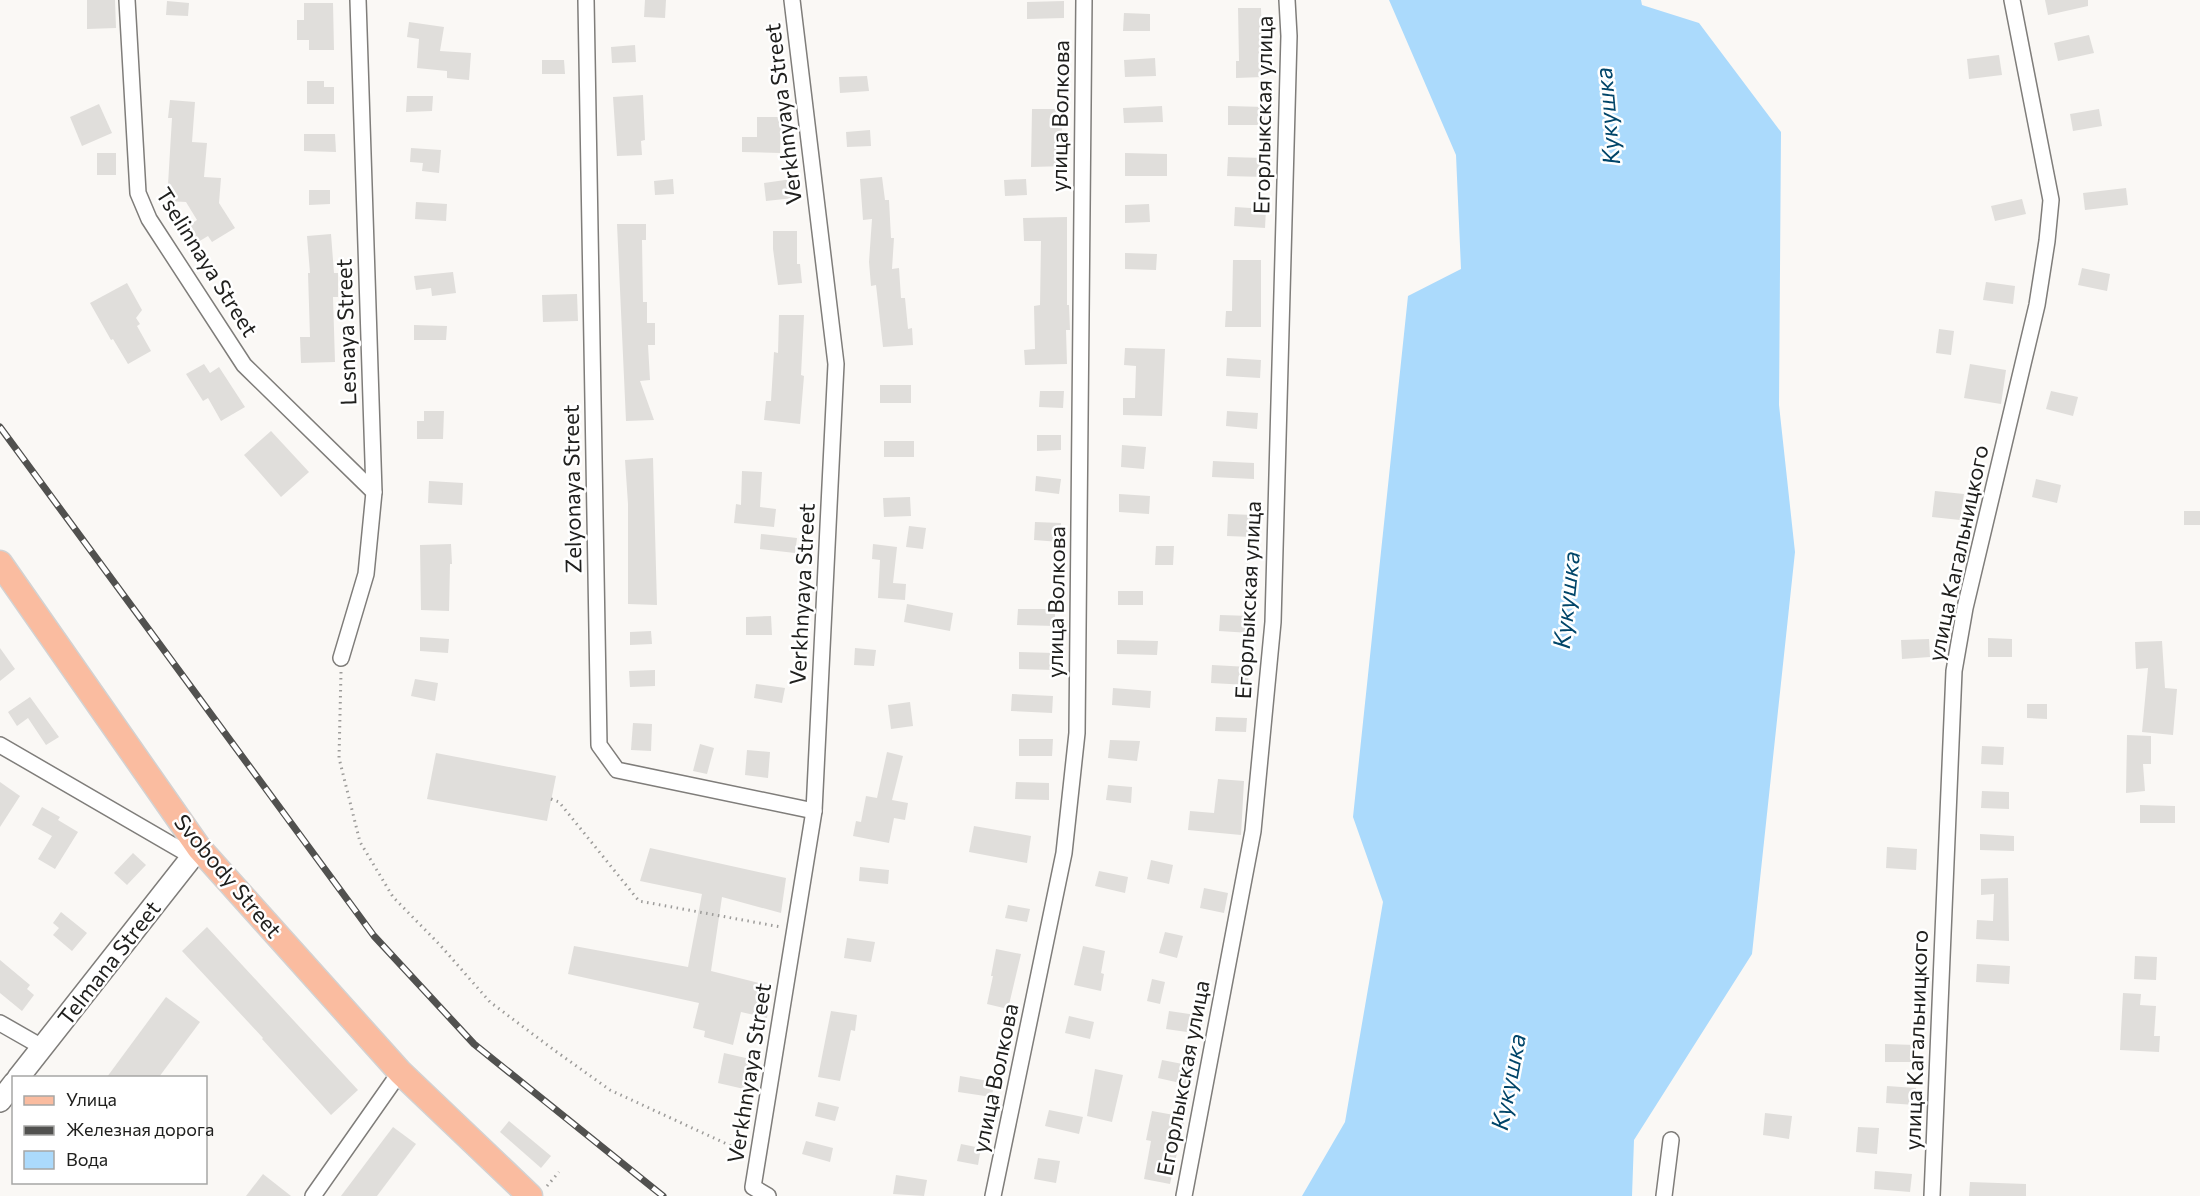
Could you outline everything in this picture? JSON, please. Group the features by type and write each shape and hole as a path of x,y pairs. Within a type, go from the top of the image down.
{"main road":[{"name":"Svobody Street","path":"0,563 196,852 400,1072 492,1159 536,1196"},
{"name":"Telmana Street","path":"19,1076 196,852"},
{"path":"0,1101 12,1086"}],"street":[{"name":"Tselinnaya Street","path":"127,0 138,193 149,219 244,364 374,492"},
{"name":"Lesnaya Street","path":"341,658 366,574 374,492 358,0"},
{"name":"Zelyonaya Street","path":"586,0 599,745 617,770 814,811"},
{"name":"Verkhnyaya Street","path":"768,1196 753,1187 814,811 836,364 792,0"},
{"name":"улица Волкова","path":"993,1196 1064,853 1077,733 1084,0"},
{"name":"Егорлыкская улица","path":"1184,1196 1253,831 1273,622 1289,36 1287,0"},
{"name":"улица Кагальницкого","path":"1932,1196 1954,671 1965,608 2035,315 2051,200 2012,0"},
{"path":"0,745 196,852"},
{"path":"0,1023 42,1047"},
{"path":"313,1196 400,1072"},
{"path":"1665,1196 1671,1140"}],"path":[{"path":"341,658 339,758 360,842 393,897 440,945 490,1002 554,1050 610,1090 758,1158"},
{"path":"551,799 559,802 639,901 795,929"},
{"path":"536,1196 560,1172"}],"water":[{"name":"Кукушка","path":"1389,0 1641,0 1642,5 1699,23 1781,132 1779,405 1795,552 1752,954 1634,1140 1632,1196 1302,1196 1345,1122 1383,902 1353,817 1408,296 1461,269 1456,155"}],"building":[{"path":"87,0 115,0 116,28 87,29"},
{"path":"645,0 666,0 665,18 644,17"},
{"path":"2045,0 2088,0 2088,6 2048,15"},
{"path":"167,1 189,3 188,16 166,15"},
{"path":"1064,1 1064,18 1027,19 1027,2"},
{"path":"304,3 333,3 334,50 309,50 309,40 297,40 297,20 304,20"},
{"path":"1238,8 1261,8 1263,77 1236,78 1236,61 1239,61"},
{"path":"1124,13 1150,14 1150,31 1123,31"},
{"path":"409,22 444,27 440,51 471,53 469,80 447,78 447,71 417,68 419,39 407,37"},
{"path":"2089,35 2094,53 2058,61 2054,43"},
{"path":"635,45 636,62 612,63 611,47"},
{"path":"1999,55 2002,75 1969,79 1967,59"},
{"path":"1155,58 1156,76 1125,77 1124,60"},
{"path":"542,60 564,60 565,74 542,74"},
{"path":"867,76 869,91 840,93 839,77"},
{"path":"307,81 324,81 324,87 334,87 334,104 307,104"},
{"path":"643,95 645,140 641,141 642,155 617,156 613,97"},
{"path":"407,96 433,96 432,111 406,112"},
{"path":"170,100 195,102 192,142 207,143 204,177 221,178 219,203 235,228 212,242 208,236 198,242 188,226 197,220 186,202 167,201 172,118 168,118"},
{"path":"99,104 112,133 82,146 70,117"},
{"path":"1162,106 1163,122 1124,123 1123,108"},
{"path":"1228,106 1265,107 1265,125 1228,125"},
{"path":"1032,109 1062,109 1062,144 1065,144 1066,166 1031,167"},
{"path":"2099,109 2102,126 2073,131 2070,114"},
{"path":"757,117 781,117 780,153 742,152 742,137 757,137"},
{"path":"870,130 871,146 847,147 846,132"},
{"path":"304,134 335,134 336,152 304,151"},
{"path":"411,148 441,150 439,173 422,171 423,163 410,162"},
{"path":"97,153 116,153 116,175 97,175"},
{"path":"1125,153 1167,154 1167,176 1125,176"},
{"path":"1228,157 1265,158 1265,177 1227,176"},
{"path":"882,177 885,200 889,200 891,238 894,238 892,269 899,268 901,298 905,298 908,329 912,328 913,345 883,347 876,285 871,286 869,262 872,219 863,220 860,179"},
{"path":"673,179 674,194 655,195 654,181"},
{"path":"792,179 794,198 766,201 764,183"},
{"path":"1026,179 1027,195 1005,196 1004,180"},
{"path":"2126,188 2128,205 2085,210 2083,193"},
{"path":"309,190 330,190 330,204 309,205"},
{"path":"2022,199 2026,214 1995,221 1991,206"},
{"path":"416,202 447,204 446,221 415,219"},
{"path":"1149,204 1150,222 1125,223 1125,205"},
{"path":"1235,207 1266,209 1265,228 1234,226"},
{"path":"1067,217 1067,305 1069,305 1070,330 1066,330 1067,364 1025,365 1024,350 1035,349 1034,306 1040,305 1041,241 1024,241 1023,218"},
{"path":"617,224 646,224 646,240 642,240 643,302 647,302 647,323 655,323 655,345 648,345 650,380 640,381 654,420 626,421"},
{"path":"773,231 797,231 797,264 800,264 802,283 778,285"},
{"path":"331,234 334,273 338,273 338,297 333,297 335,362 301,363 300,337 310,337 308,273 310,273 307,236"},
{"path":"1125,253 1157,254 1156,270 1125,269"},
{"path":"1233,260 1261,260 1261,327 1225,327 1226,311 1232,311"},
{"path":"2082,268 2110,274 2107,291 2078,285"},
{"path":"453,272 456,293 432,296 431,288 416,290 414,276"},
{"path":"1986,282 2015,286 2013,304 1983,300"},
{"path":"127,283 142,310 136,318 140,324 137,326 151,351 128,364 90,303"},
{"path":"577,294 578,321 543,322 542,295"},
{"path":"779,315 804,315 801,375 804,376 800,424 764,420 766,401 771,401 774,352 778,353"},
{"path":"414,325 447,326 446,340 414,340"},
{"path":"1939,329 1954,331 1951,355 1936,353"},
{"path":"1125,348 1165,349 1162,416 1123,415 1123,398 1135,398 1136,366 1124,365"},
{"path":"1227,358 1261,360 1260,378 1226,376"},
{"path":"204,364 210,373 219,367 245,407 221,421 208,398 203,401 186,374"},
{"path":"1970,364 2006,370 2001,404 1964,398"},
{"path":"880,385 911,385 911,403 880,403"},
{"path":"1040,391 1064,391 1063,408 1039,407"},
{"path":"2051,391 2078,397 2073,416 2046,409"},
{"path":"424,411 444,411 443,439 417,439 417,421 424,421"},
{"path":"1227,411 1258,413 1257,429 1226,426"},
{"path":"271,431 309,472 281,497 244,455"},
{"path":"1037,435 1061,435 1061,450 1037,451"},
{"path":"884,441 914,441 914,457 884,457"},
{"path":"1122,445 1146,447 1144,469 1121,467"},
{"path":"653,458 657,605 628,604 628,504 625,460"},
{"path":"1213,461 1254,463 1254,479 1212,477"},
{"path":"742,471 762,472 760,507 776,509 774,527 734,523 736,504 741,505"},
{"path":"1036,476 1061,479 1059,494 1035,491"},
{"path":"2036,479 2061,485 2057,503 2032,497"},
{"path":"429,481 463,483 462,505 428,503"},
{"path":"1935,491 1964,494 1960,520 1932,517"},
{"path":"1119,494 1150,496 1149,514 1119,512"},
{"path":"910,497 911,516 884,517 883,498"},
{"path":"2184,511 2200,511 2200,525 2184,525"},
{"path":"1228,514 1253,515 1252,537 1227,536"},
{"path":"1035,522 1061,523 1060,542 1034,540"},
{"path":"909,526 926,528 923,549 906,547"},
{"path":"761,534 797,538 795,553 760,549"},
{"path":"451,544 449,611 421,610 420,545"},
{"path":"873,544 897,547 893,583 906,584 905,600 878,598 880,560 872,559"},
{"path":"1156,546 1174,546 1173,565 1155,565"},
{"path":"1118,591 1143,591 1143,605 1118,605"},
{"path":"907,604 953,613 950,631 904,622"},
{"path":"1018,609 1055,609 1055,626 1017,625"},
{"path":"1220,615 1251,616 1250,633 1219,631"},
{"path":"771,616 772,635 746,635 746,617"},
{"path":"651,631 652,644 630,645 630,632"},
{"path":"420,637 449,639 448,653 420,651"},
{"path":"1988,638 2012,639 2012,657 1988,657"},
{"path":"1929,639 1930,657 1902,659 1901,640"},
{"path":"1117,640 1158,641 1157,655 1117,654"},
{"path":"2162,641 2165,688 2177,689 2173,735 2142,732 2148,668 2136,669 2135,642"},
{"path":"0,648 15,669 0,681"},
{"path":"855,648 876,650 874,666 854,665"},
{"path":"1019,652 1054,653 1054,670 1019,669"},
{"path":"1212,665 1249,667 1248,685 1211,683"},
{"path":"655,670 655,686 630,687 629,671"},
{"path":"415,679 438,683 435,701 411,696"},
{"path":"756,684 785,688 782,703 754,698"},
{"path":"1113,688 1151,691 1150,708 1112,705"},
{"path":"1012,694 1053,696 1052,713 1011,711"},
{"path":"30,697 59,737 46,745 28,718 17,726 8,712"},
{"path":"910,702 913,726 891,729 888,705"},
{"path":"2027,704 2047,704 2047,719 2027,718"},
{"path":"1216,717 1247,718 1246,732 1215,731"},
{"path":"633,723 652,724 651,751 631,750"},
{"path":"2127,735 2151,736 2151,764 2143,764 2145,791 2126,793"},
{"path":"1019,739 1053,739 1052,756 1019,756"},
{"path":"1110,740 1140,741 1137,761 1108,758"},
{"path":"700,744 714,748 707,774 693,771"},
{"path":"1982,746 2004,747 2003,765 1981,764"},
{"path":"747,750 770,752 768,778 745,775"},
{"path":"887,752 903,756 892,800 908,803 905,820 894,818 889,843 853,836 856,821 861,822 866,796 877,798"},
{"path":"436,753 556,776 547,821 427,799"},
{"path":"1218,779 1244,781 1241,835 1188,830 1190,811 1214,813"},
{"path":"0,782 20,796 0,827"},
{"path":"1016,782 1049,783 1049,800 1015,799"},
{"path":"1108,785 1132,787 1131,803 1106,800"},
{"path":"1982,791 2009,792 2009,809 1981,808"},
{"path":"2140,805 2175,806 2175,823 2140,823"},
{"path":"42,807 60,817 58,820 78,832 55,869 38,859 52,836 32,825"},
{"path":"974,826 1031,836 1027,863 969,852"},
{"path":"1980,834 2014,836 2014,851 1980,850"},
{"path":"1887,847 1917,849 1916,870 1886,868"},
{"path":"650,848 786,878 781,913 722,897 711,971 771,986 767,1018 741,1012 733,1045 704,1037 705,1031 693,1028 699,1003 568,974 574,946 688,967 702,894 640,881"},
{"path":"133,853 146,865 127,885 114,873"},
{"path":"1151,860 1173,865 1169,884 1147,879"},
{"path":"860,867 889,870 888,884 859,881"},
{"path":"1099,871 1128,877 1125,893 1095,886"},
{"path":"2008,878 2009,941 1976,939 1977,920 1993,921 1994,894 1981,895 1981,879"},
{"path":"1204,888 1228,893 1224,913 1200,908"},
{"path":"1008,905 1030,909 1027,922 1005,918"},
{"path":"61,912 87,933 72,951 53,935 59,928 53,923"},
{"path":"207,927 358,1090 331,1115 182,951"},
{"path":"1165,932 1183,936 1177,958 1159,953"},
{"path":"847,938 875,942 871,962 844,958"},
{"path":"1083,946 1105,951 1101,991 1074,985"},
{"path":"996,949 1021,954 1008,1009 987,1004"},
{"path":"2135,956 2157,957 2156,980 2134,979"},
{"path":"0,960 30,985 27,989 34,995 22,1011 0,993"},
{"path":"1977,964 2010,966 2009,984 1976,982"},
{"path":"1152,979 1165,982 1160,1004 1147,1001"},
{"path":"2123,993 2141,994 2140,1005 2156,1006 2154,1036 2160,1036 2159,1052 2120,1050"},
{"path":"166,997 200,1022 160,1076 108,1076"},
{"path":"831,1011 857,1015 855,1031 851,1030 840,1081 818,1077"},
{"path":"1169,1011 1203,1016 1201,1034 1166,1029"},
{"path":"1069,1016 1094,1022 1090,1039 1065,1033"},
{"path":"1885,1044 1916,1045 1916,1062 1885,1062"},
{"path":"724,1053 750,1059 744,1089 718,1083"},
{"path":"1162,1060 1193,1066 1189,1085 1158,1078"},
{"path":"1095,1069 1123,1075 1112,1122 1087,1116"},
{"path":"960,1076 994,1082 992,1097 958,1092"},
{"path":"1887,1086 1916,1088 1915,1105 1886,1103"},
{"path":"818,1102 839,1107 835,1121 815,1116"},
{"path":"1049,1110 1083,1117 1079,1134 1045,1126"},
{"path":"1152,1111 1185,1117 1170,1184 1144,1179 1151,1141 1146,1140"},
{"path":"1765,1113 1792,1116 1789,1139 1763,1135"},
{"path":"509,1121 551,1156 541,1168 500,1132"},
{"path":"393,1127 416,1144 377,1196 341,1196"},
{"path":"1858,1127 1879,1128 1877,1154 1856,1152"},
{"path":"806,1141 833,1148 830,1162 802,1154"},
{"path":"961,1144 981,1148 978,1165 957,1161"},
{"path":"1038,1158 1060,1161 1056,1183 1034,1179"},
{"path":"1875,1171 1912,1174 1910,1192 1874,1189"},
{"path":"263,1174 291,1196 246,1196"},
{"path":"896,1175 927,1180 924,1196 893,1194"},
{"path":"1970,1182 2026,1184 2026,1196 1969,1196"}],"railway":[{"path":"0,427 374,936 474,1044 663,1196"}]}
